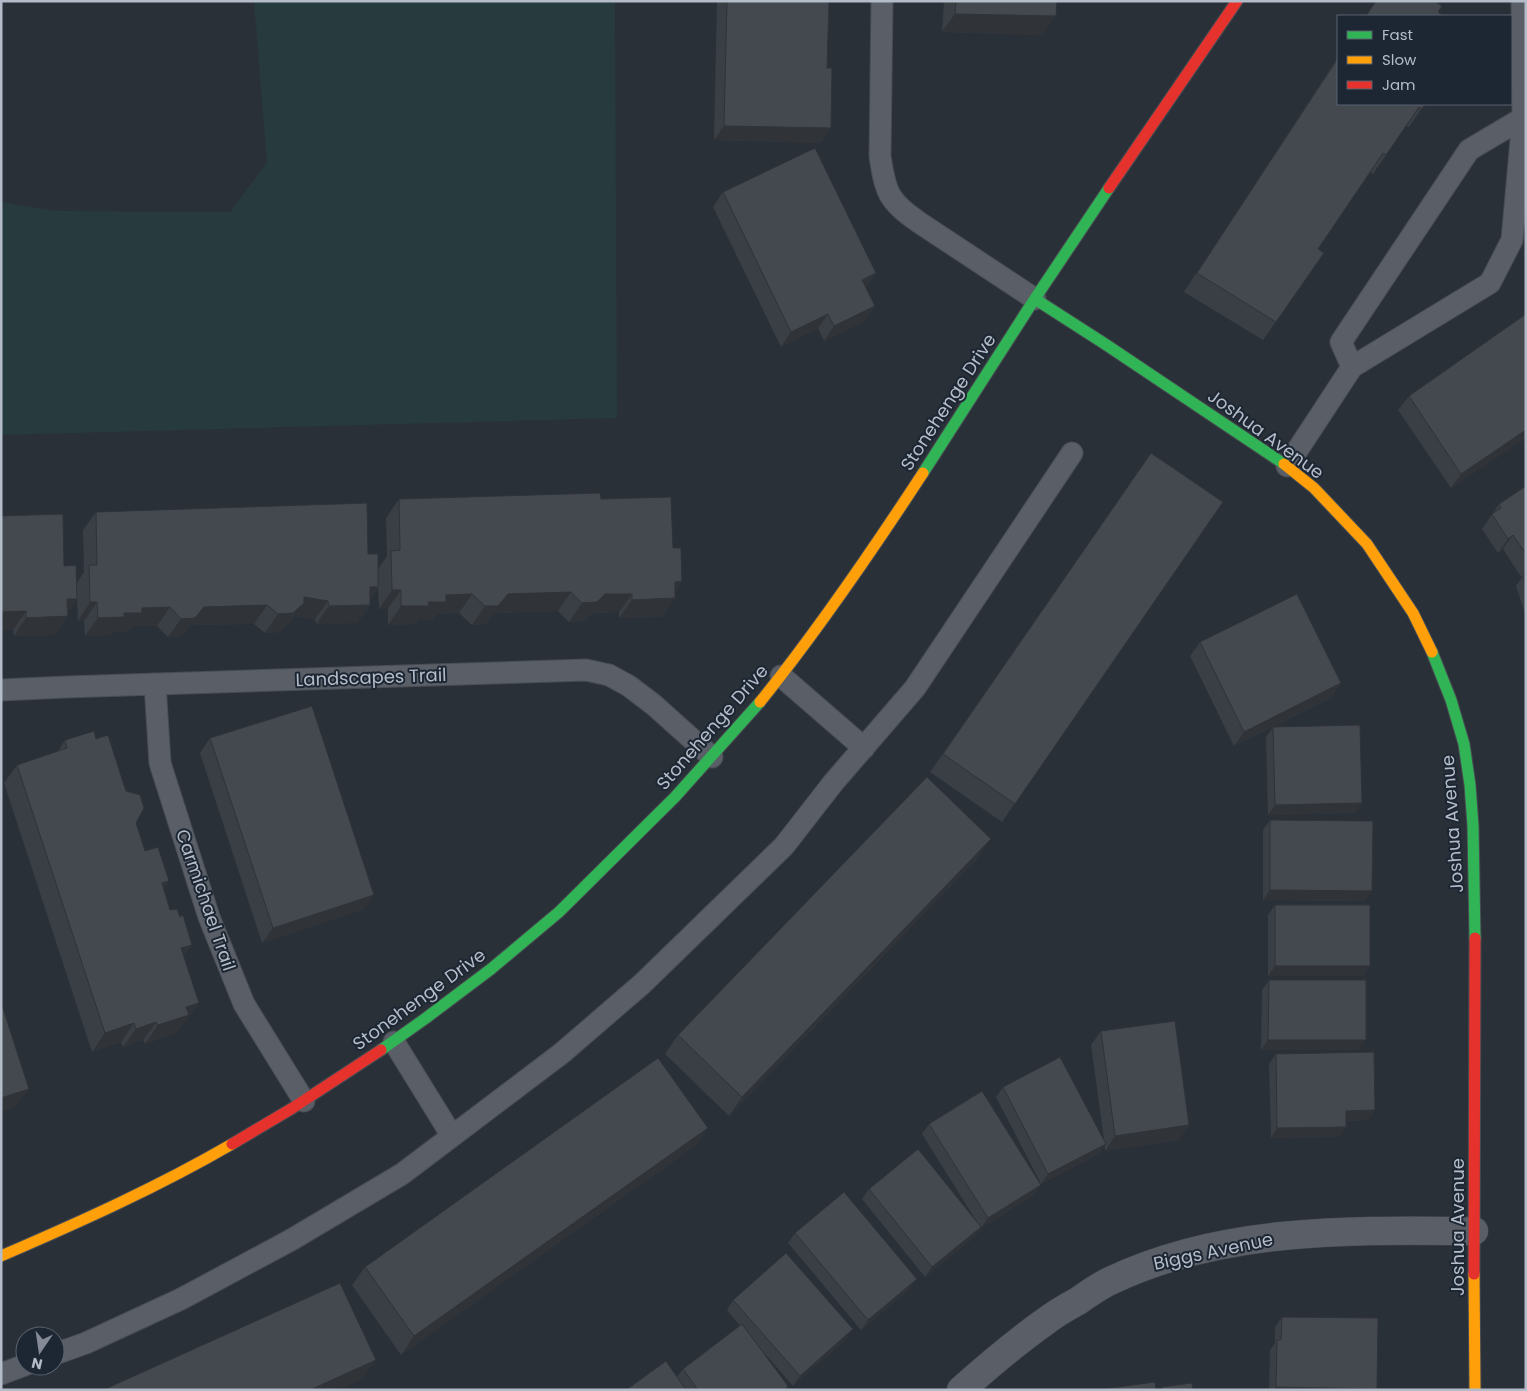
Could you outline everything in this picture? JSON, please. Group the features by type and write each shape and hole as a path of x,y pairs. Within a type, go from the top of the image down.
{"street":[{"name":"Stonehenge Drive","path":"1,1256 83,1220 168,1178 304,1101 394,1042 509,954 557,914 645,828 712,757 781,676 862,565 1034,299 1237,1"},
{"name":"Joshua Avenue","path":"1034,299 1105,344 1287,466 1314,488 1366,544 1413,613 1434,656 1451,700 1464,744 1470,784 1473,826 1475,884 1475,1390"},
{"name":"Biggs Avenue","path":"961,1390 1046,1321 1108,1282 1143,1266 1180,1254 1275,1237 1330,1232 1408,1230 1474,1232"}],"lane":[{"path":"882,1 880,156 890,195 902,209 920,223 1034,299"},
{"path":"1287,466 1352,367 1490,283 1512,240 1523,118 1522,1"},
{"path":"1352,367 1341,342 1469,150 1523,118"},
{"path":"65,1350 86,1343 181,1299 291,1240 402,1174 562,1054 642,984 784,846 833,783 915,688 1072,454"},
{"name":"Landscapes Trail","path":"1,690 586,670 609,675 629,686 654,705 712,757"},
{"path":"781,676 864,748"},
{"name":"Carmichael Trail","path":"155,684 160,763 209,917 244,1004 304,1101"},
{"path":"394,1042 452,1136"},
{"path":"1,1374 15,1369"}],"green space":[{"path":"254,1 615,1 617,418 1,435 1,202 57,211 230,212 267,163"}],"building":[{"path":"727,1 829,1 827,68 832,68 831,128 724,126"},
{"path":"956,1 1057,1 1056,16 955,14"},
{"path":"1376,1 1435,1 1442,6 1438,12 1442,15 1367,15"},
{"path":"1337,60 1337,105 1424,105 1422,109 1419,107 1386,155 1383,153 1318,249 1324,253 1276,322 1197,273"},
{"path":"815,148 876,273 862,280 875,306 834,326 828,314 791,332 723,192"},
{"path":"1526,314 1526,430 1461,474 1409,396"},
{"path":"1151,453 1223,502 1015,804 943,754"},
{"path":"1526,486 1526,554 1513,535 1508,539 1492,514 1501,508 1499,504"},
{"path":"600,493 601,499 671,497 673,548 681,548 682,581 675,582 675,598 632,600 632,594 605,594 597,602 582,603 571,592 508,594 498,606 485,606 472,594 446,595 446,602 428,602 429,606 401,606 401,590 392,590 391,551 400,550 399,499"},
{"path":"367,503 368,554 378,554 378,587 370,587 370,605 329,606 328,601 304,597 304,603 293,613 278,614 267,605 204,607 195,618 181,619 170,607 142,608 142,613 124,613 124,617 98,618 97,602 90,602 89,565 97,565 96,512"},
{"path":"63,514 64,566 76,565 77,599 67,599 68,616 26,618 26,611 1,612 1,516"},
{"path":"1526,575 1526,586 1523,576"},
{"path":"1297,594 1341,683 1244,732 1200,642"},
{"path":"312,706 374,895 273,928 210,738"},
{"path":"1360,725 1362,803 1275,805 1273,727"},
{"path":"94,731 96,739 108,735 126,791 140,795 144,808 136,823 145,851 158,847 169,881 162,883 170,910 177,909 180,917 183,915 192,945 181,948 199,1003 186,1007 189,1015 158,1025 156,1022 136,1029 134,1023 105,1033 17,765 67,748 65,740"},
{"path":"927,777 991,839 742,1097 678,1035"},
{"path":"1270,820 1373,821 1372,891 1270,890"},
{"path":"1275,905 1370,905 1370,966 1275,966"},
{"path":"1269,980 1366,980 1366,1040 1268,1040"},
{"path":"1,1002 29,1089 1,1098"},
{"path":"1175,1021 1189,1125 1115,1136 1101,1031"},
{"path":"1374,1052 1375,1110 1346,1111 1346,1127 1277,1128 1276,1054"},
{"path":"1060,1057 1106,1144 1048,1174 1003,1087"},
{"path":"658,1058 708,1128 414,1336 365,1267"},
{"path":"982,1091 1041,1185 988,1218 929,1124"},
{"path":"918,1149 981,1227 932,1267 869,1189"},
{"path":"844,1192 917,1279 868,1320 795,1233"},
{"path":"786,1253 853,1329 800,1376 733,1300"},
{"path":"340,1283 376,1360 310,1390 103,1390"},
{"path":"1282,1317 1378,1318 1377,1389 1276,1387 1277,1340 1281,1340"},
{"path":"742,1324 788,1386 784,1390 698,1390 683,1369"},
{"path":"666,1361 686,1390 626,1390"},
{"path":"1155,1382 1156,1390 1110,1390 1110,1388"},
{"path":"1192,1383 1193,1390 1163,1390 1162,1387"}],"traffic: fast":[{"path":"923,473 1034,300 1109,188"},
{"path":"1035,299 1284,464"},
{"path":"1432,652 1451,700 1464,744 1473,826 1475,938"},
{"path":"381,1050 491,969 559,912 675,797 760,702"}],"traffic: slow":[{"path":"1284,464 1314,488 1367,544 1413,613 1432,652"},
{"path":"760,702 844,589 923,473"},
{"path":"1,1256 176,1175 232,1144"},
{"path":"1474,1274 1475,1390"}],"traffic: jam":[{"path":"1109,188 1237,1"},
{"path":"1474,1274 1475,938"},
{"path":"232,1144 291,1109 381,1050"}]}
